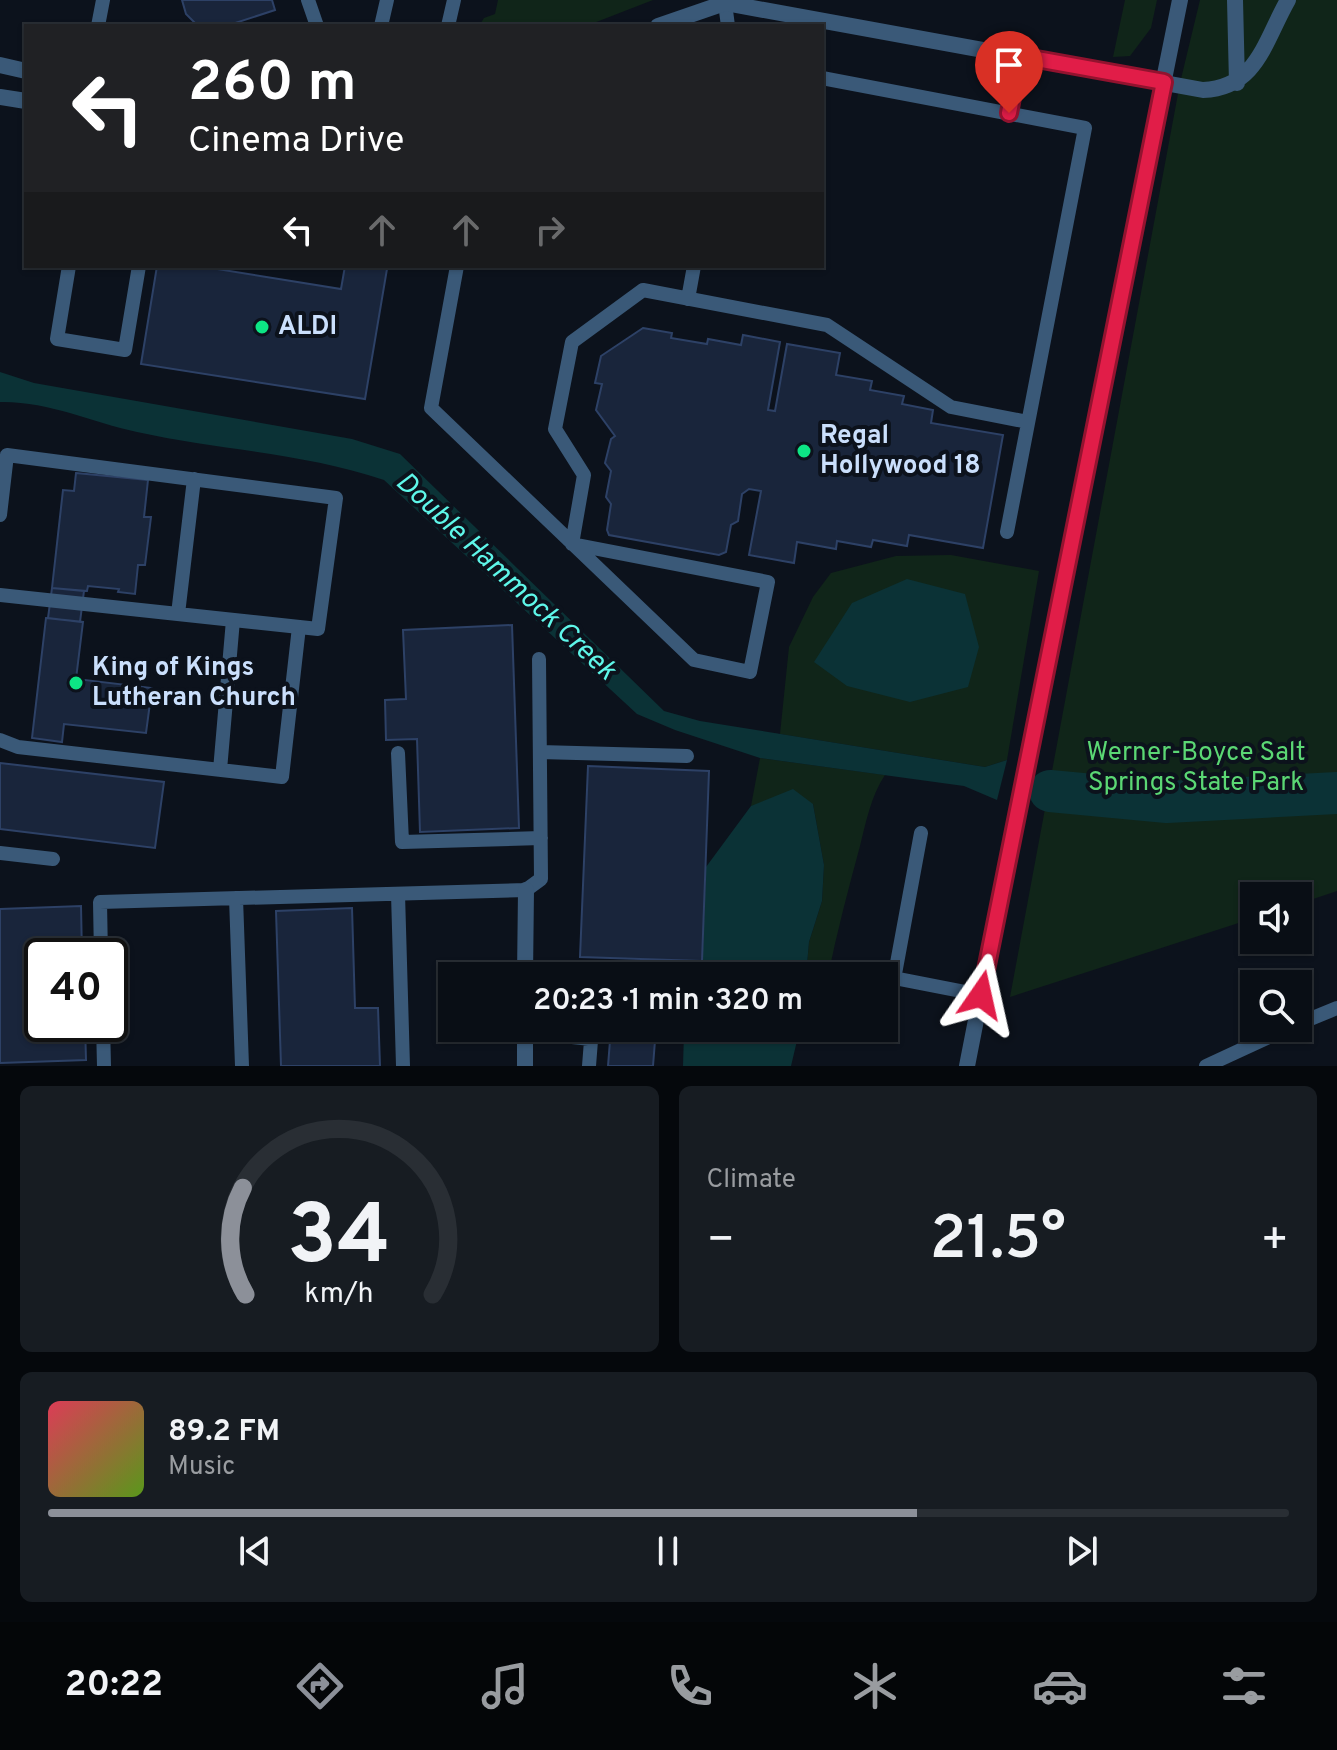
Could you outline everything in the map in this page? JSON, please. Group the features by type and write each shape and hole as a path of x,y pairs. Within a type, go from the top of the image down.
{"street":[{"path":"967,1066 1180,0"},
{"path":"1235,0 1237,83"},
{"path":"664,24 725,3 1203,90 1220,89 1237,83 1261,56 1288,0"},
{"path":"0,65 24,71"},
{"path":"0,97 24,101"},
{"path":"525,962 526,890"},
{"path":"525,1042 525,1066"}],"lane":[{"path":"98,24 103,0"},
{"path":"308,0 316,24"},
{"path":"381,24 387,0"},
{"path":"448,24 454,0"},
{"path":"725,3 728,24"},
{"path":"1009,113 1020,56"},
{"path":"824,78 1085,128 1007,532"},
{"path":"69,268 57,339 125,350 139,268"},
{"path":"457,268 431,408 572,544 694,660 750,672 768,582 572,544"},
{"path":"688,299 694,268"},
{"path":"572,544 584,475 555,429 572,342 643,290 827,325 951,407 1028,422"},
{"path":"0,515 4,454 336,498 318,629 0,595"},
{"path":"178,614 194,479"},
{"path":"220,770 233,620"},
{"path":"0,740 18,747 282,777 299,627"},
{"path":"101,938 100,902 526,890 541,879 539,659"},
{"path":"540,752 687,756"},
{"path":"398,753 402,842 541,838"},
{"path":"897,962 921,833"},
{"path":"0,853 53,859"},
{"path":"398,894 403,1066"},
{"path":"236,898 242,1066"},
{"path":"898,979 981,995"},
{"path":"1312,1018 1337,1008"},
{"path":"103,1042 104,1066"},
{"path":"589,1066 590,1042"},
{"path":"1211,1065 1259,1042"}],"green space":[{"path":"498,0 653,0 591,24 480,24 484,18 495,14"},
{"path":"1125,0 1157,0 1151,28 1130,56 1113,57"},
{"name":"Werner-Boyce Salt Springs State Park","path":"1200,0 1337,0 1337,891 1312,899 1312,882 1240,882 1240,923 1010,997 1180,83"},
{"path":"951,555 1039,571 1007,760 985,767 780,734 789,647 813,597 831,573 896,556"},
{"path":"760,758 885,775 867,819 831,962 807,962 809,942 822,901 824,865 813,804 751,806"}],"water":[{"path":"0,372 34,383 352,439 400,454 664,711 700,721 985,767 1007,760 997,800 964,786 760,758 637,714 384,480 323,464 137,432 35,405 0,402"},
{"path":"907,579 965,594 979,647 968,687 910,702 847,686 814,662 852,603"},
{"path":"793,789 813,804 824,865 822,901 809,942 807,962 703,962 706,867 751,806"},
{"path":"684,1042 797,1042 791,1066 683,1066"}],"building":[{"path":"182,0 272,0 275,10 232,24 196,24 186,14"},
{"name":"ALDI","path":"157,268 217,268 341,289 345,268 387,269 365,399 141,364"},
{"name":"Regal Hollywood 18","path":"643,328 672,333 671,338 707,344 708,339 741,345 743,335 780,342 768,410 775,411 787,344 840,353 836,375 872,381 870,390 904,396 902,404 933,410 931,423 1003,435 983,548 909,535 907,546 873,540 871,547 837,541 836,549 797,542 794,563 749,555 761,491 749,489 742,494 738,521 731,525 726,552 719,555 609,535 611,504 606,497 611,471 605,463 611,439 615,436 596,410 602,384 595,383 601,356"},
{"path":"76,473 148,480 144,517 151,517 145,565 138,565 135,594 88,586 87,591 52,588 63,490 74,491"},
{"path":"52,588 84,591 80,622 48,618"},
{"name":"King of Kings Lutheran Church","path":"46,618 83,622 76,679 152,688 146,733 64,724 62,742 32,738"},
{"path":"512,625 519,828 420,832 417,739 386,740 385,700 406,699 403,630"},
{"path":"0,763 164,782 155,848 0,829"},
{"path":"588,766 709,771 702,961 580,957"},
{"path":"81,906 82,938 24,938 24,1042 86,1042 86,1060 0,1063 0,909"},
{"path":"352,908 355,1008 378,1008 380,1066 281,1066 276,911"},
{"path":"610,1042 655,1042 653,1066 608,1066"}],"waterway":[{"name":"Double Hammock Creek","path":"1050,791 1167,802 1337,793"}],"place":[{"name":"ALDI","path":"262,327"},
{"name":"Regal Hollywood 18","path":"804,451"},
{"name":"King of Kings Lutheran Church","path":"76,683"}],"route":[{"path":"981,995 1164,82 1020,56 1009,113"}]}
